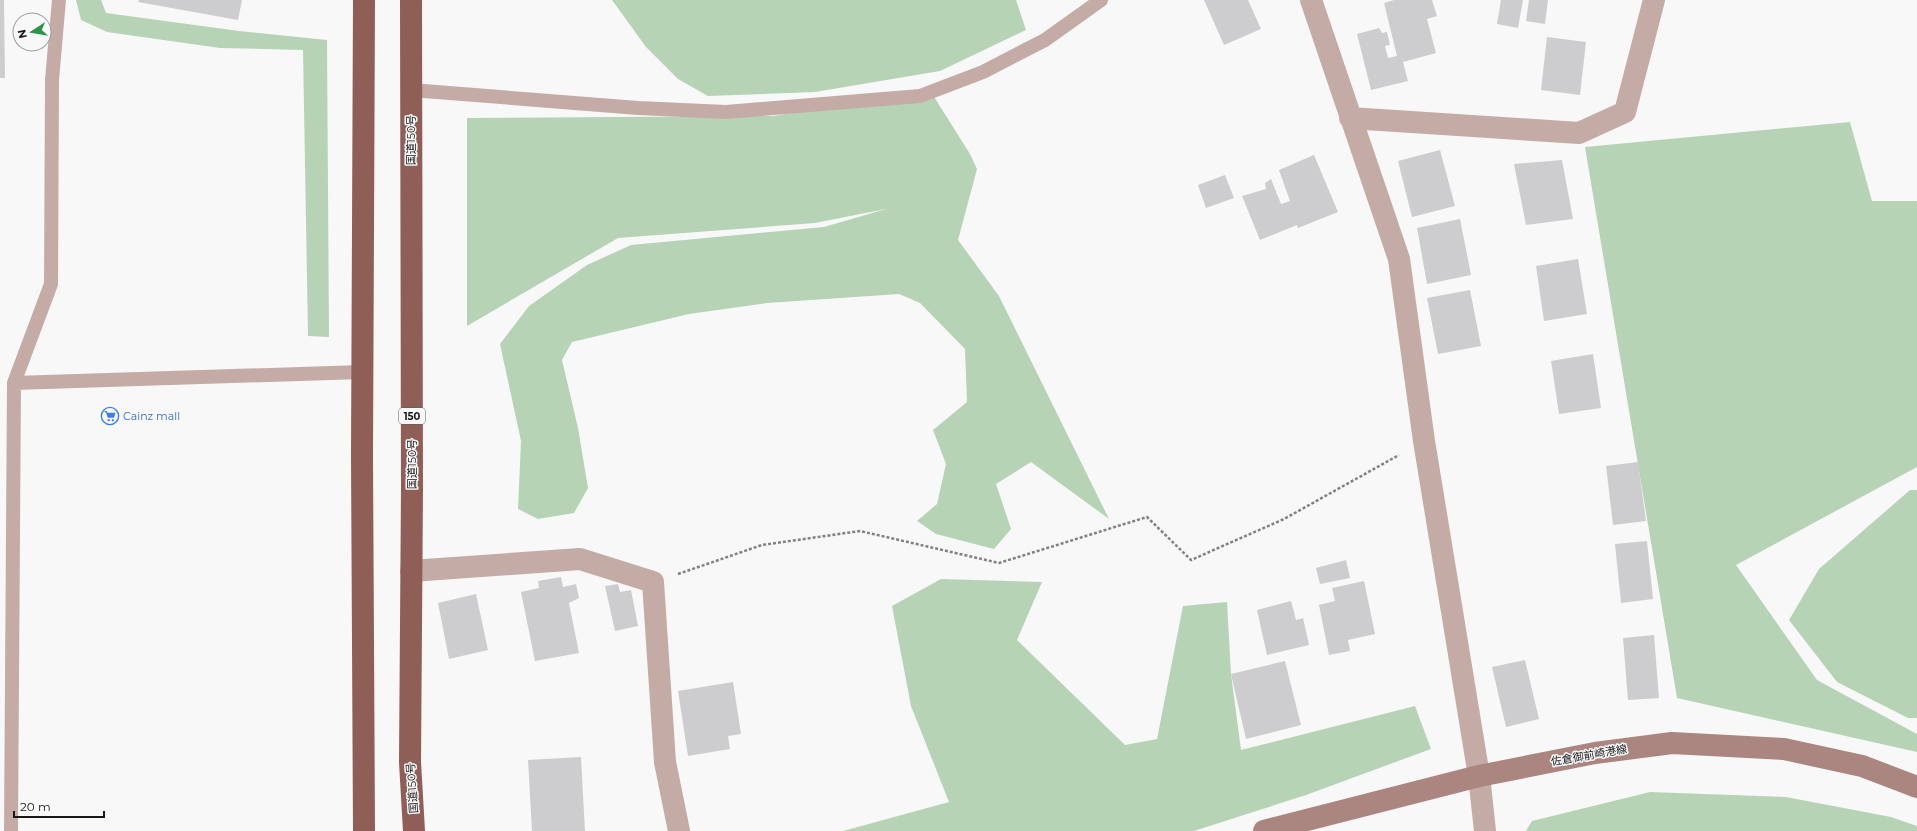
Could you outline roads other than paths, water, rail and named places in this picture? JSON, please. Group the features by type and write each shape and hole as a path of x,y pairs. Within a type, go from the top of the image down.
{"highway":[{"path":"364,0 362,372 364,831"},
{"name":"国道150号","path":"411,0 410,762 414,831"}],"main road":[{"name":"佐倉御前崎港線","path":"1264,831 1479,776 1595,753 1672,743 1784,749 1862,766 1917,787"}],"street":[{"path":"1311,0 1399,259 1424,441 1479,776 1485,831"},
{"path":"1350,118 1579,133 1625,112 1654,0"},
{"path":"411,571 580,559 652,582 665,762 679,831"}],"lane":[{"path":"11,831 14,384 51,284 52,80 59,0"},
{"path":"411,90 638,108 726,112 920,96 983,72 1045,40 1101,0"},
{"path":"14,384 362,372"}],"place":[{"name":"Cainz mall","path":"110,416"}]}
